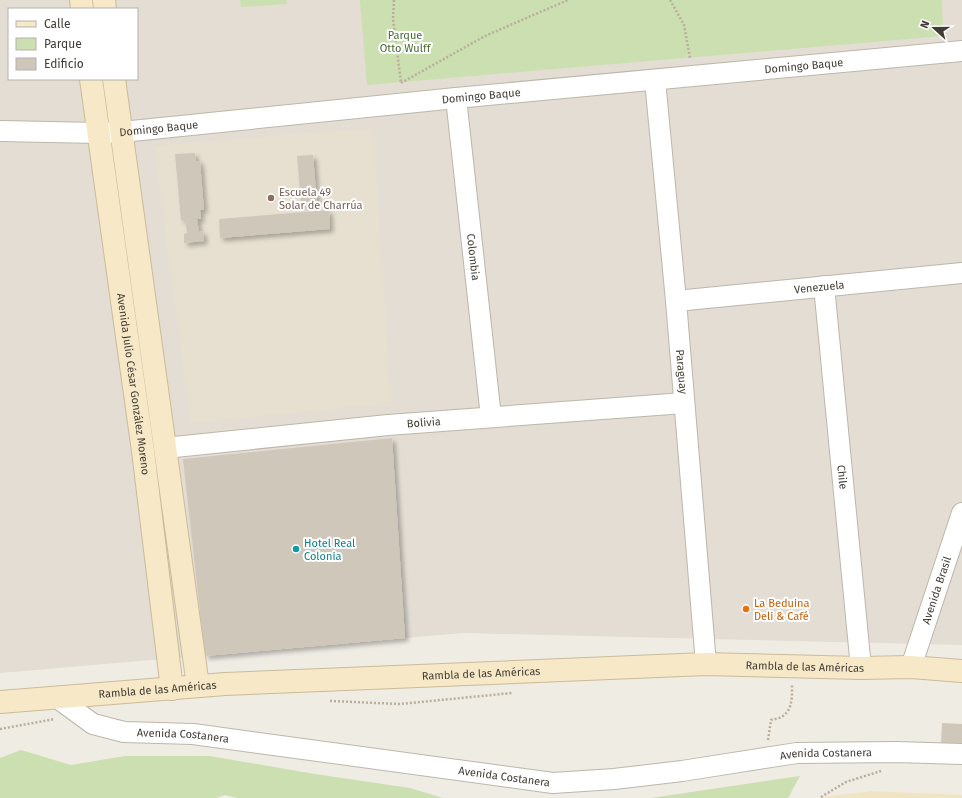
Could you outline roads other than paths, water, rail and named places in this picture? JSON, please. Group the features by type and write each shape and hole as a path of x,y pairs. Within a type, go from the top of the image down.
{"street":[{"name":"Domingo Baque","path":"0,131 122,132 456,98 962,51"},
{"name":"Avenida Julio César González Moreno","path":"91,80 143,451 172,689"},
{"name":"Avenida Julio César González Moreno","path":"114,80 198,686"},
{"name":"Paraguay","path":"655,80 676,301 706,664"},
{"name":"Colombia","path":"456,98 491,417"},
{"name":"Venezuela","path":"676,301 962,273"},
{"name":"Chile","path":"824,286 861,668"},
{"name":"Bolivia","path":"165,448 388,425 684,403"},
{"name":"Avenida Brasil","path":"911,667 962,513"},
{"name":"Rambla de las Américas","path":"1,699 56,697 265,682 706,664 861,668 911,667 962,670"},
{"name":"Avenida Costanera","path":"56,697 93,724 124,732 193,734 553,783 614,779 682,771 797,753 896,752 962,754"}],"place":[{"name":"Escuela 49 Solar de Charrúa","path":"271,198"},
{"name":"Hotel Real Colonia","path":"296,549"},
{"name":"La Beduina Deli & Café","path":"746,609"}],"park label":[{"name":"Parque Otto Wulff","path":"405,41"}]}
